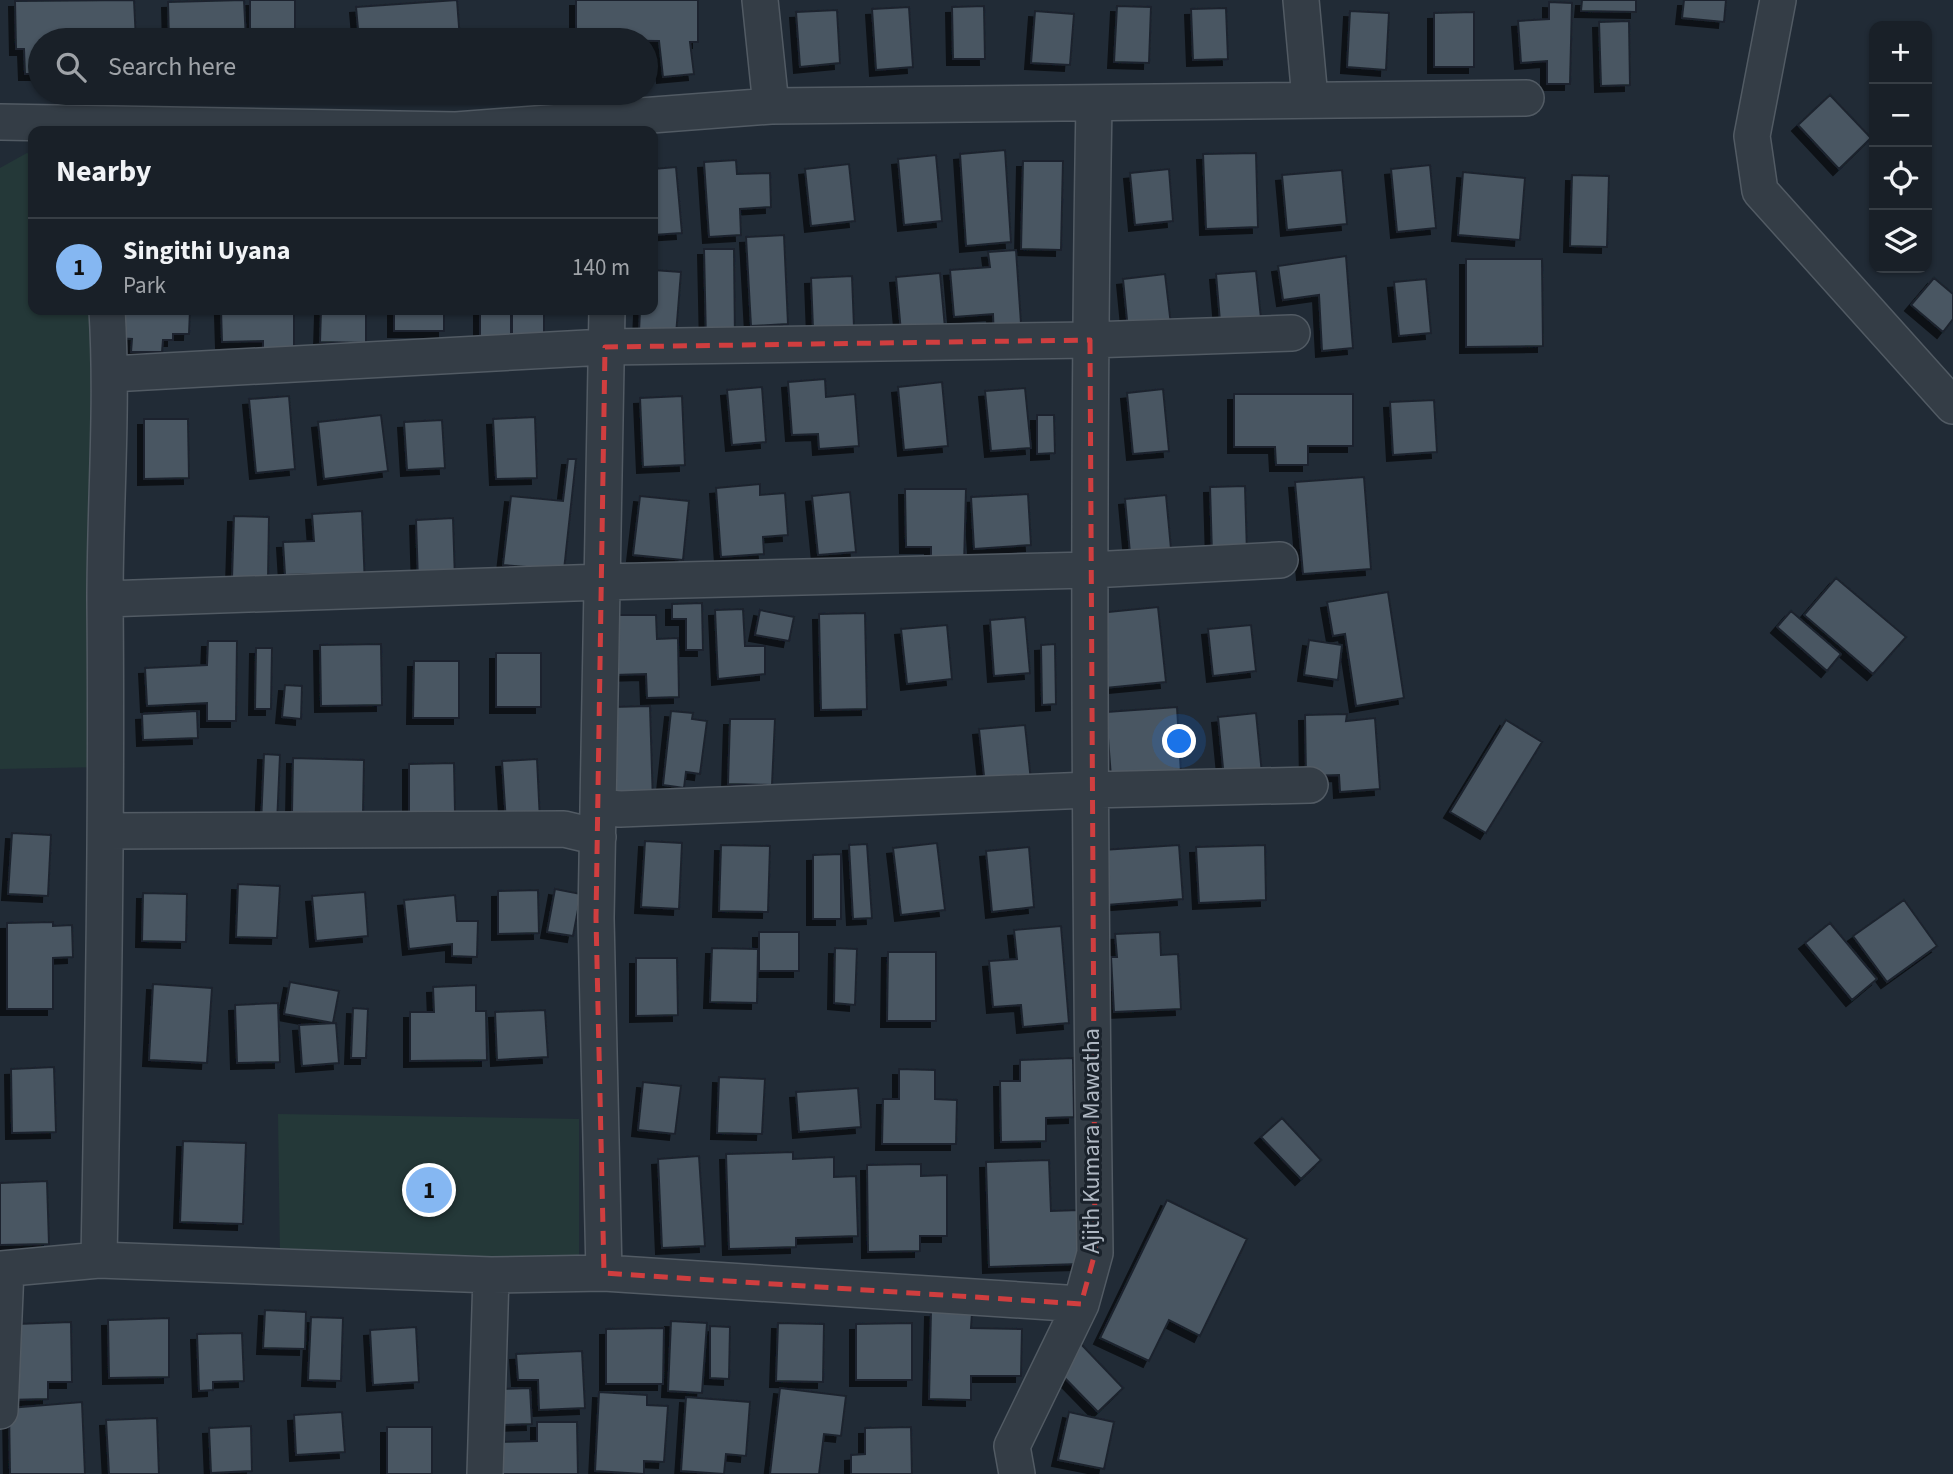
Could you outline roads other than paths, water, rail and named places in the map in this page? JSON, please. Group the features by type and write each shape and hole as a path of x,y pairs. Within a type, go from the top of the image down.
{"street":[{"path":"760,0 771,106"},
{"path":"1301,0 1310,99"},
{"path":"1778,0 1752,136 1760,191 1953,406"},
{"path":"587,126 620,125 771,106 1526,98"},
{"name":"Ajith Kumara Mawatha","path":"1017,1474 1013,1446 1081,1304 1095,1252 1089,790 1090,340 1094,104"},
{"path":"0,122 76,126"},
{"path":"99,1260 107,831 105,600 111,374 107,315"},
{"path":"604,1273 596,918 607,315"},
{"path":"111,374 605,347 1090,340 1292,333"},
{"path":"105,600 603,582 1090,570 1280,560"},
{"path":"107,831 564,829 598,822 620,809 1089,790 1310,785"},
{"path":"0,1411 3,1269 99,1260 491,1275 604,1273 1081,1304"},
{"path":"485,1474 491,1275"}],"place":[{"name":"Singithi Uyana","path":"429,1190"}]}
